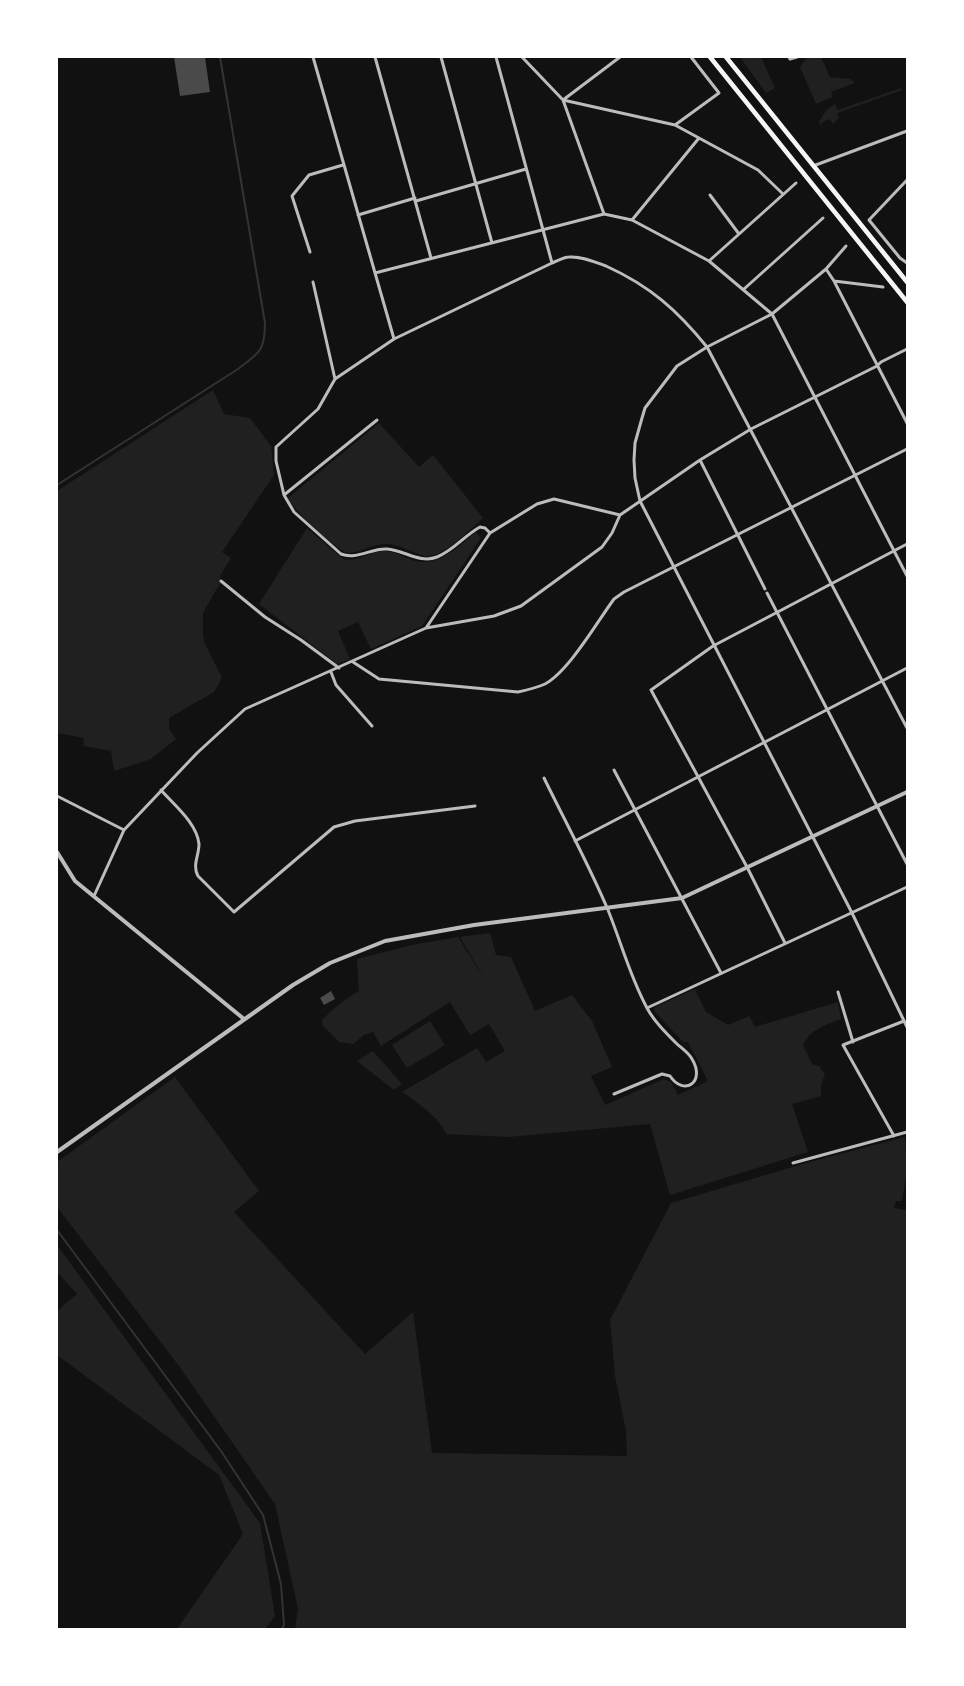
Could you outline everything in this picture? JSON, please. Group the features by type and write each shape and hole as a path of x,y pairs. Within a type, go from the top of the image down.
{"main road":[{"path":"710,57 907,302"},
{"path":"726,57 907,282"}],"street":[{"path":"313,57 394,339"},
{"path":"375,57 431,258"},
{"path":"441,57 492,243"},
{"path":"496,57 552,263"},
{"path":"522,57 563,99 604,214"},
{"path":"563,99 620,57"},
{"path":"675,125 719,93 691,57"},
{"path":"789,57 790,59 796,57"},
{"path":"563,99 675,125 758,170 783,194"},
{"path":"813,166 907,131"},
{"path":"632,220 699,137"},
{"path":"310,252 292,196 309,175 343,165"},
{"path":"357,215 526,169"},
{"path":"907,180 869,220 900,258 907,263"},
{"path":"709,261 796,183"},
{"path":"710,195 739,234"},
{"path":"375,273 604,214 632,220 709,261 772,314 907,576"},
{"path":"744,289 823,218"},
{"path":"846,246 826,269 772,314 677,366 645,408 635,443 634,460 640,501 813,836 906,1023 843,1045 894,1136"},
{"path":"490,533 480,527 443,554 429,559 390,549 375,550 348,557 341,554 294,512 284,495 276,461 276,447 318,409 335,379 394,339 552,263 570,257 583,259 632,278 685,320 708,347 907,728"},
{"path":"826,269 907,423"},
{"path":"834,281 883,287"},
{"path":"313,282 335,379"},
{"path":"93,898 124,830 161,790 245,709 426,628 494,616 521,606 602,547 612,533 620,515 700,460 751,429 878,366 881,362 907,349"},
{"path":"284,495 377,420"},
{"path":"353,662 379,679 518,692 545,684 561,671 614,599 624,592 907,449"},
{"path":"700,460 907,864"},
{"path":"426,628 490,533 537,504 550,500 565,501 620,515"},
{"path":"785,943 747,867 651,690 713,646 907,544"},
{"path":"221,581 265,617 339,668"},
{"path":"575,841 907,668"},
{"path":"331,672 336,685 372,726"},
{"path":"614,770 721,973"},
{"path":"544,778 607,908 647,1008 660,1026 692,1060 698,1073 698,1078 685,1086 680,1086 670,1076 662,1074 614,1094"},
{"path":"161,790 197,834 199,848 195,870 198,876 234,912 334,827 355,821 475,806"},
{"path":"57,1152 244,1019 330,963 385,941 429,932 682,898 907,792"},
{"path":"57,796 124,830"},
{"path":"57,852 75,881 93,898 244,1019"},
{"path":"647,1008 907,887"},
{"path":"838,992 853,1042"},
{"path":"793,1163 907,1132"}],"shaded area":[{"path":"740,57 761,57 775,88 766,93"},
{"path":"807,57 821,57 830,77 850,79 855,83 831,92 833,97 816,104 800,67"},
{"path":"901,88 902,90 837,113 839,118 833,124 830,119 821,123 824,131 819,122 826,110 835,104 838,110"},
{"path":"213,390 224,414 250,418 271,446 274,475 222,552 231,558 203,613 205,644 222,678 214,692 169,718 169,729 176,739 151,759 114,771 111,751 83,746 84,738 57,733 57,491"},
{"path":"379,423 419,467 433,455 483,518 456,542 439,553 425,556 398,546 384,544 347,553 315,528 298,512 288,498"},
{"path":"307,528 343,559 348,560 388,551 415,561 433,561 448,554 476,532 481,538 422,626 371,649 358,622 338,631 350,659 337,664 259,604"},
{"path":"490,933 496,955 511,957 535,1011 572,995 592,1021 612,1067 591,1076 605,1105 664,1079 671,1082 678,1095 708,1081 688,1042 683,1042 654,1011 655,1007 695,989 706,1012 728,1025 749,1016 755,1027 838,1002 841,1019 814,1031 803,1045 812,1064 819,1066 825,1074 821,1085 821,1096 792,1104 808,1152 670,1195 650,1124 508,1137 446,1134 433,1116 402,1092 477,1048 486,1062 505,1051 489,1024 470,1035 450,1002 381,1046 373,1032 364,1035 353,1044 339,1042 323,1026 322,1020 326,1016 359,991 357,959 412,945 458,937 486,982 460,937"},
{"path":"430,1021 445,1045 407,1068 392,1045"},
{"path":"373,1051 402,1084 394,1090 357,1061"},
{"path":"175,1077 259,1191 234,1212 365,1354 413,1312 432,1453 627,1456 626,1431 615,1376 610,1320 671,1203 806,1163 905,1137 907,1171 902,1201 896,1201 894,1208 907,1210 907,1629 295,1629 298,1609 275,1504 179,1366 57,1207 57,1162"},
{"path":"57,1245 260,1523 275,1616 265,1629 177,1629 243,1534 219,1475 57,1355 57,1311 77,1294 57,1272"}],"building":[{"path":"174,57 205,57 210,92 180,96"},
{"path":"331,991 335,999 324,1005 320,998"}],"waterway":[{"path":"57,485 238,369 256,355 262,346 265,323 220,57"},
{"path":"57,1230 221,1451 263,1515 281,1584 284,1625 282,1629"}]}
